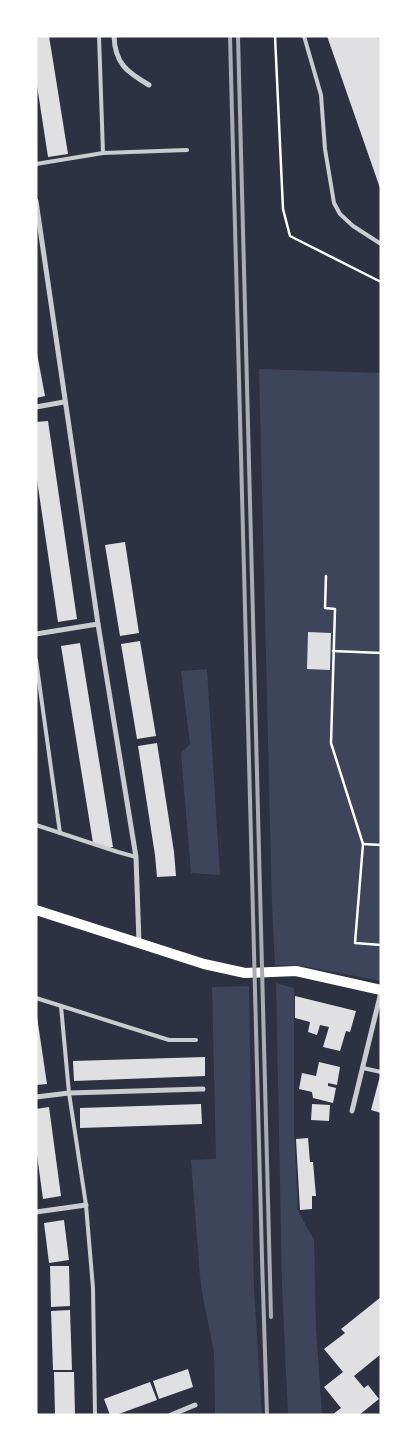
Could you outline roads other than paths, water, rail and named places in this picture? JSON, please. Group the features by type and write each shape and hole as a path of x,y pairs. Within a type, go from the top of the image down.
{"main road":[{"path":"36,910 227,970 245,973 296,971 381,991"}],"street":[{"path":"114,36 116,55 126,71 148,85"},
{"path":"36,201 64,402 136,857 140,922 139,943"},
{"path":"36,407 64,402"},
{"path":"36,634 98,624"},
{"path":"352,1111 381,991"},
{"path":"36,1097 70,1093 202,1089"},
{"path":"36,1212 86,1205"},
{"path":"171,1415 195,1405"}],"lane":[{"path":"99,36 103,154"},
{"path":"304,36 321,95 325,149 334,203 340,214 352,226 381,244"},
{"path":"36,164 103,154 187,150"},
{"path":"36,660 60,833"},
{"path":"36,825 136,857"},
{"path":"36,998 169,1040 196,1040"},
{"path":"61,1006 70,1093 86,1205 93,1288 95,1415"},
{"path":"363,1068 381,1072"}],"railway":[{"path":"230,36 267,1415"},
{"path":"238,36 271,1317"}]}
